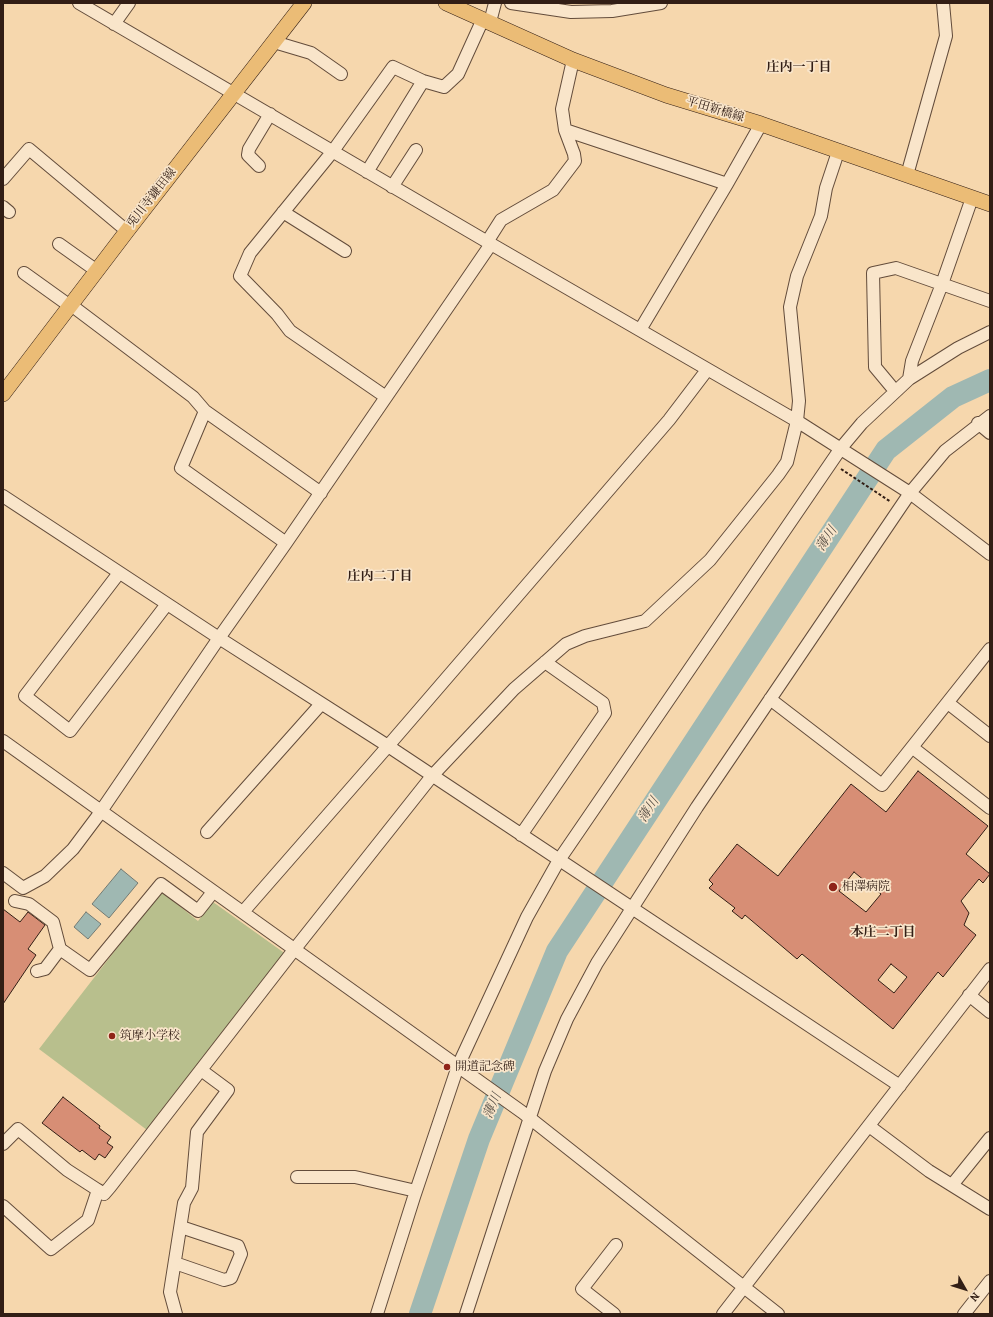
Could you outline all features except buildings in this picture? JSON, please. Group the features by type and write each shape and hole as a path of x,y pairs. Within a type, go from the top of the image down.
{"main road":[{"name":"兎川寺鎌田線","path":"3,394 233,93 304,3"},
{"name":"平田新橋線","path":"446,3 573,60 666,95 761,124 990,204"}],"street":[{"path":"79,3 489,244 845,450 905,490 990,554"},
{"path":"114,24 129,3"},
{"path":"386,397 290,330 277,314 240,276 250,253 332,151 392,67 422,81 444,86 458,74 495,3"},
{"path":"511,3 571,12 612,11 661,3"},
{"path":"907,174 946,36 943,3"},
{"path":"274,42 311,53 336,71 325,78"},
{"path":"3,873 23,888 45,876 73,849 321,493 489,244 501,220 525,204 553,190 575,161 565,130 562,109 573,60"},
{"path":"367,172 422,81"},
{"path":"259,166 248,154 249,149 270,114"},
{"path":"640,330 761,124"},
{"path":"565,130 727,184"},
{"path":"3,179 29,150 127,231"},
{"path":"392,187 416,150"},
{"path":"3,1144 18,1129 67,1170 104,1194 432,776 514,690 566,644 585,636 645,622 710,560 787,462 797,421 798,383 790,307 797,276 822,216 826,188 838,152"},
{"path":"908,380 912,361 942,284 972,198"},
{"path":"283,212 345,251"},
{"path":"59,244 97,271"},
{"path":"895,390 875,367 873,273 896,268 990,301"},
{"path":"24,273 193,397 205,411 321,493"},
{"path":"377,1314 416,1191 461,1068 527,917 562,862 862,423 895,390 908,380 958,348 990,332"},
{"path":"242,912 388,746 669,420 707,370"},
{"path":"205,411 181,468 286,544"},
{"path":"466,1314 525,1115 567,1018 628,907 770,699 905,490 945,451 978,423 990,416"},
{"path":"978,423 990,434"},
{"path":"3,496 219,638 388,746 628,907 900,1086"},
{"path":"119,573 26,696 70,731 167,604"},
{"path":"770,699 882,785 913,748 990,649"},
{"path":"522,835 605,713 604,702 545,662"},
{"path":"948,703 990,736"},
{"path":"207,832 321,704"},
{"path":"3,741 100,812 525,1115 778,1314"},
{"path":"913,748 990,808"},
{"path":"15,901 29,904 53,922 60,949 90,970 161,884 198,911 213,892"},
{"path":"37,971 45,969 60,949"},
{"path":"723,1314 990,969"},
{"path":"969,995 990,1012"},
{"path":"176,1314 170,1292 184,1203 192,1188 197,1132 228,1090 201,1070"},
{"path":"869,1126 929,1170 990,1209"},
{"path":"952,1185 990,1138"},
{"path":"297,1177 355,1178 416,1191"},
{"path":"3,1206 51,1249 88,1220 98,1190"},
{"path":"175,1263 224,1280 231,1278 241,1254 238,1246 181,1227"},
{"path":"614,1314 582,1289 616,1245"},
{"path":"964,1314 990,1280"}],"path":[{"path":"837,466 892,503"}],"green space":[{"path":"161,891 198,921 213,902 283,952 283,957 147,1130 39,1049"}],"water":[{"path":"121,869 138,883 109,918 92,904"},
{"path":"86,912 101,924 88,939 74,927"}],"waterway":[{"name":"薄川","path":"420,1314 479,1139 557,951 886,450 953,397 990,380"}],"place":[{"name":"相澤病院","path":"833,887"},
{"name":"筑摩小学校","path":"112,1036"},
{"name":"開道記念碑","path":"447,1067"}],"district":[{"name":"庄内一丁目","path":"799,68"},
{"name":"庄内二丁目","path":"380,577"},
{"name":"本庄二丁目","path":"883,933"}]}
